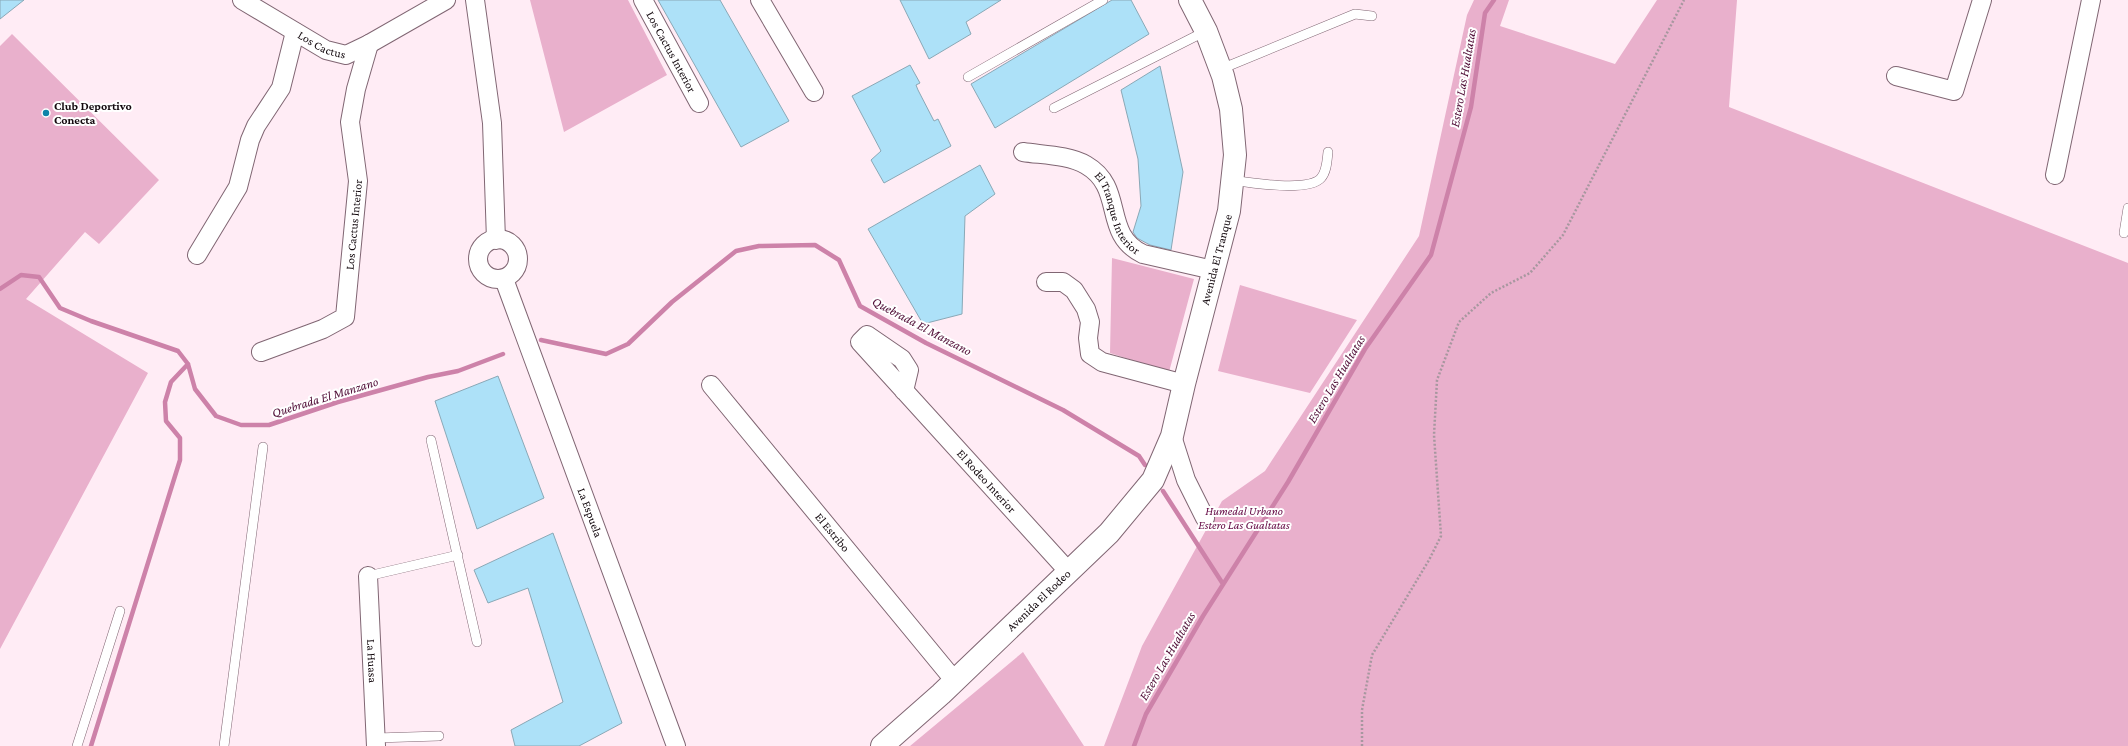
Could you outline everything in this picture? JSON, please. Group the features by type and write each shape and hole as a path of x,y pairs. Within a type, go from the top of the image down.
{"street":[{"name":"Los Cactus","path":"242,0 326,50 340,54 353,53 436,2"},
{"path":"476,0 492,123 496,240"},
{"name":"Los Cactus Interior","path":"643,0 699,103"},
{"path":"760,0 814,92"},
{"name":"Avenida El Tranque","path":"1172,436 1229,211 1233,180 1234,134 1229,99 1221,69 1206,31 1190,0"},
{"path":"1896,76 1954,91 1982,0"},
{"path":"2054,175 2091,0"},
{"path":"197,255 238,187 250,140 256,126 281,88 295,32"},
{"name":"Los Cactus Interior","path":"261,352 323,329 345,317 358,181 350,122 356,89 369,44"},
{"name":"El Tranque Interior","path":"1023,152 1077,161 1093,170 1106,186 1119,231 1123,238 1136,250 1143,254 1213,270"},
{"path":"496,240 506,241 512,245 518,257 515,270 504,279 490,278 484,274 478,262 481,248 486,243 496,240"},
{"name":"La Espuela","path":"504,279 676,746"},
{"path":"1046,282 1063,282 1074,290 1086,309 1090,322 1088,338 1090,354 1102,362 1184,384"},
{"name":"El Estribo","path":"711,385 954,680"},
{"name":"El Rodeo Interior","path":"904,391 1069,572"},
{"path":"1172,436 1186,480 1205,518"},
{"name":"Avenida El Rodeo","path":"882,746 1109,533 1153,480 1172,436"},
{"name":"La Huasa","path":"368,576 376,742"}],"lane":[{"path":"968,77 1103,0"},
{"path":"1221,69 1355,14 1372,16"},
{"path":"1054,108 1206,31"},
{"path":"1233,180 1272,186 1314,184 1321,178 1325,171 1328,152"},
{"path":"2124,233 2128,208"},
{"path":"431,440 477,642"},
{"path":"224,746 263,446"},
{"path":"368,576 458,555"},
{"path":"77,746 120,611"},
{"path":"376,742 439,736"}],"path":[{"path":"1362,746 1362,710 1372,655 1429,560 1441,536 1434,436 1437,380 1459,322 1491,293 1530,273 1563,235 1684,0"}],"green space":[{"path":"530,0 628,0 667,75 564,132"},
{"name":"Humedal Urbano Estero Las Gualtatas","path":"1474,0 1509,0 1500,26 1615,64 1657,0 1737,0 1729,107 2128,263 2128,746 1104,746 1142,646 1222,501 1265,471 1419,236 1467,15"},
{"path":"12,34 159,180 99,244 85,232 26,299 148,373 0,649 0,46"},
{"path":"1112,258 1194,279 1169,372 1110,353"},
{"path":"1240,285 1357,320 1310,393 1218,371"},
{"path":"1023,652 1084,746 910,746"}],"building":[{"path":"0,0 24,0 0,19"},
{"path":"658,0 720,0 789,121 741,147"},
{"path":"900,0 1001,0 966,22 971,34 929,59"},
{"path":"1112,0 1131,0 1149,34 995,128 971,84"},
{"path":"910,65 920,83 916,85 918,90 934,121 938,119 951,146 884,183 871,160 881,151 852,96"},
{"path":"1160,66 1183,172 1171,250 1150,245 1137,238 1133,232 1141,206 1138,159 1121,90"},
{"path":"980,165 995,194 965,216 962,314 923,324 868,229"},
{"path":"498,376 544,498 477,529 435,401"},
{"path":"553,533 622,723 579,746 515,746 511,730 563,702 528,588 488,603 474,570"}],"waterway":[{"name":"Estero Las Hualtatas","path":"1134,746 1146,714 1203,616 1288,482 1365,349 1431,255 1471,107 1485,13 1494,0"},
{"name":"Quebrada El Manzano","path":"541,340 606,354 628,344 672,302 736,251 759,246 815,245 839,260 860,306 926,343 1063,410 1139,456 1145,465"},
{"name":"Quebrada El Manzano","path":"0,289 21,275 39,277 60,308 91,321 178,351 188,364 195,389 216,416 241,425 269,425 338,402 428,377 458,371 503,354"},
{"path":"91,746 180,460 180,438 166,421 165,402 171,382 188,364"},
{"name":"Quebrada El Manzano","path":"1163,491 1223,584"}],"place":[{"name":"Club Deportivo Conecta","path":"46,113"}]}
